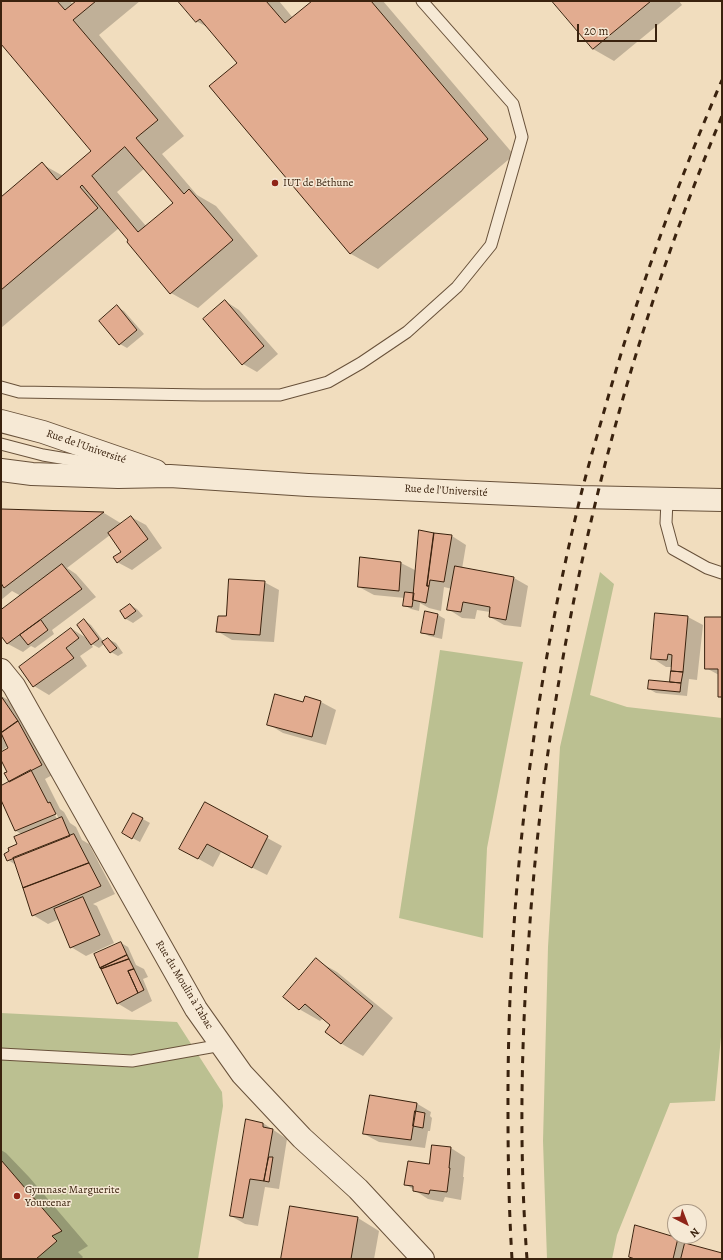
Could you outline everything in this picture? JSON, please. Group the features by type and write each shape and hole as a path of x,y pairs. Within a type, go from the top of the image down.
{"street":[{"name":"Rue de l'Université","path":"1,421 42,432 170,476"},
{"name":"Rue de l'Université","path":"1,470 40,474 118,477 170,476 308,485 667,500 722,500"},
{"name":"Rue du Moulin à Tabac","path":"1,670 14,686 196,1009 242,1074 302,1138 358,1189 423,1259"}],"lane":[{"path":"1,387 19,392 280,395 328,382 361,363 407,332 457,287 491,246 522,137 513,104 422,1"},
{"path":"1,444 43,455 170,476"},
{"path":"667,500 666,523 673,549 707,568 722,573"},
{"path":"1,1054 132,1061 222,1045"}],"green space":[{"path":"600,572 614,584 590,695 627,707 722,718 722,1026 715,1101 670,1103 617,1235 612,1259 547,1259 543,1141 548,947 560,747"},
{"path":"440,650 523,662 487,848 483,938 399,918"},
{"path":"1,1013 177,1022 222,1092 223,1106 198,1259 1,1259"}],"building":[{"path":"1,1 57,1 65,10 76,1 96,1 73,20 158,120 136,138 184,194 189,189 233,240 170,294 127,242 128,240 82,185 80,187 98,208 1,290 1,197 42,162 57,180 91,151 1,44","holes":["125,147 173,203 138,232 92,176"]},
{"path":"178,1 266,1 285,23 312,1 371,1 488,139 350,254 209,86 237,63 200,19 196,22"},
{"path":"552,1 651,1 593,49"},
{"path":"225,300 264,346 242,365 203,319"},
{"path":"117,305 137,330 119,345 99,321"},
{"path":"1,509 104,512 4,588 1,583"},
{"path":"131,516 148,539 117,563 113,557 121,552 108,533"},
{"path":"419,530 434,533 426,603 413,600"},
{"path":"434,533 452,535 444,582 430,580 429,586 427,586"},
{"path":"360,557 401,562 399,591 358,587"},
{"path":"62,564 82,589 7,644 1,636 1,610"},
{"path":"455,566 514,577 506,620 489,617 490,607 463,602 461,612 447,610"},
{"path":"229,579 265,581 260,635 216,632 218,616 226,616"},
{"path":"405,592 414,593 412,607 403,606"},
{"path":"130,604 136,611 125,619 120,611"},
{"path":"425,611 438,614 434,635 421,633"},
{"path":"655,613 688,616 683,672 671,671 672,655 668,654 667,660 651,659"},
{"path":"705,617 722,617 722,697 718,697 718,669 705,669"},
{"path":"84,619 99,639 91,645 77,625"},
{"path":"41,620 48,630 28,645 20,635"},
{"path":"71,628 79,638 66,648 74,658 33,687 19,667"},
{"path":"108,638 117,648 110,653 102,642"},
{"path":"671,671 683,672 681,683 670,682"},
{"path":"649,680 681,683 680,692 648,689"},
{"path":"275,694 303,702 305,696 321,701 312,737 267,725"},
{"path":"1,696 18,721 1,733"},
{"path":"18,721 42,765 9,782 4,773 7,772 1,760 1,752 8,748 1,733"},
{"path":"31,770 48,803 50,802 56,814 15,831 1,800 1,786"},
{"path":"205,802 268,836 252,868 207,844 198,859 179,849"},
{"path":"133,813 143,818 132,839 122,833"},
{"path":"62,817 70,836 7,861 4,854 9,851 8,848 17,844 14,837"},
{"path":"74,834 89,863 23,888 13,858"},
{"path":"89,863 101,886 32,916 23,888"},
{"path":"83,897 100,935 70,948 54,909"},
{"path":"121,942 127,955 100,968 94,954"},
{"path":"127,955 129,959 101,969 100,968"},
{"path":"316,958 373,1006 341,1044 325,1032 330,1025 305,1004 299,1010 283,997"},
{"path":"129,959 134,969 128,971 138,993 117,1004 101,969"},
{"path":"134,969 144,990 138,993 128,971"},
{"path":"370,1095 417,1103 411,1140 363,1134"},
{"path":"415,1111 425,1113 423,1128 413,1126"},
{"path":"246,1119 263,1123 263,1127 273,1129 264,1181 250,1179 243,1218 230,1216"},
{"path":"432,1145 451,1147 447,1192 430,1190 429,1194 413,1191 413,1186 404,1185 408,1161 429,1164"},
{"path":"269,1157 273,1157 269,1182 264,1181"},
{"name":"Gymnase Marguerite Yourcenar","path":"1,1160 62,1231 52,1236 57,1241 36,1259 1,1259"},
{"path":"290,1206 358,1217 351,1259 281,1259"},
{"path":"635,1225 667,1235 667,1244 677,1244 673,1259 635,1259 629,1257"},
{"path":"685,1244 722,1253 722,1259 681,1259"}],"railway":[{"path":"512,1259 508,1113 512,961 524,810 546,660 560,585 581,496 592,452 621,354 675,196 722,80"},
{"path":"527,1259 524,1219 522,1138 524,1017 538,831 552,726 570,621 592,518 618,416 649,315 683,215 722,116"}],"place":[{"name":"IUT de Béthune","path":"275,183"},
{"name":"Gymnase Marguerite Yourcenar","path":"17,1196"}]}
